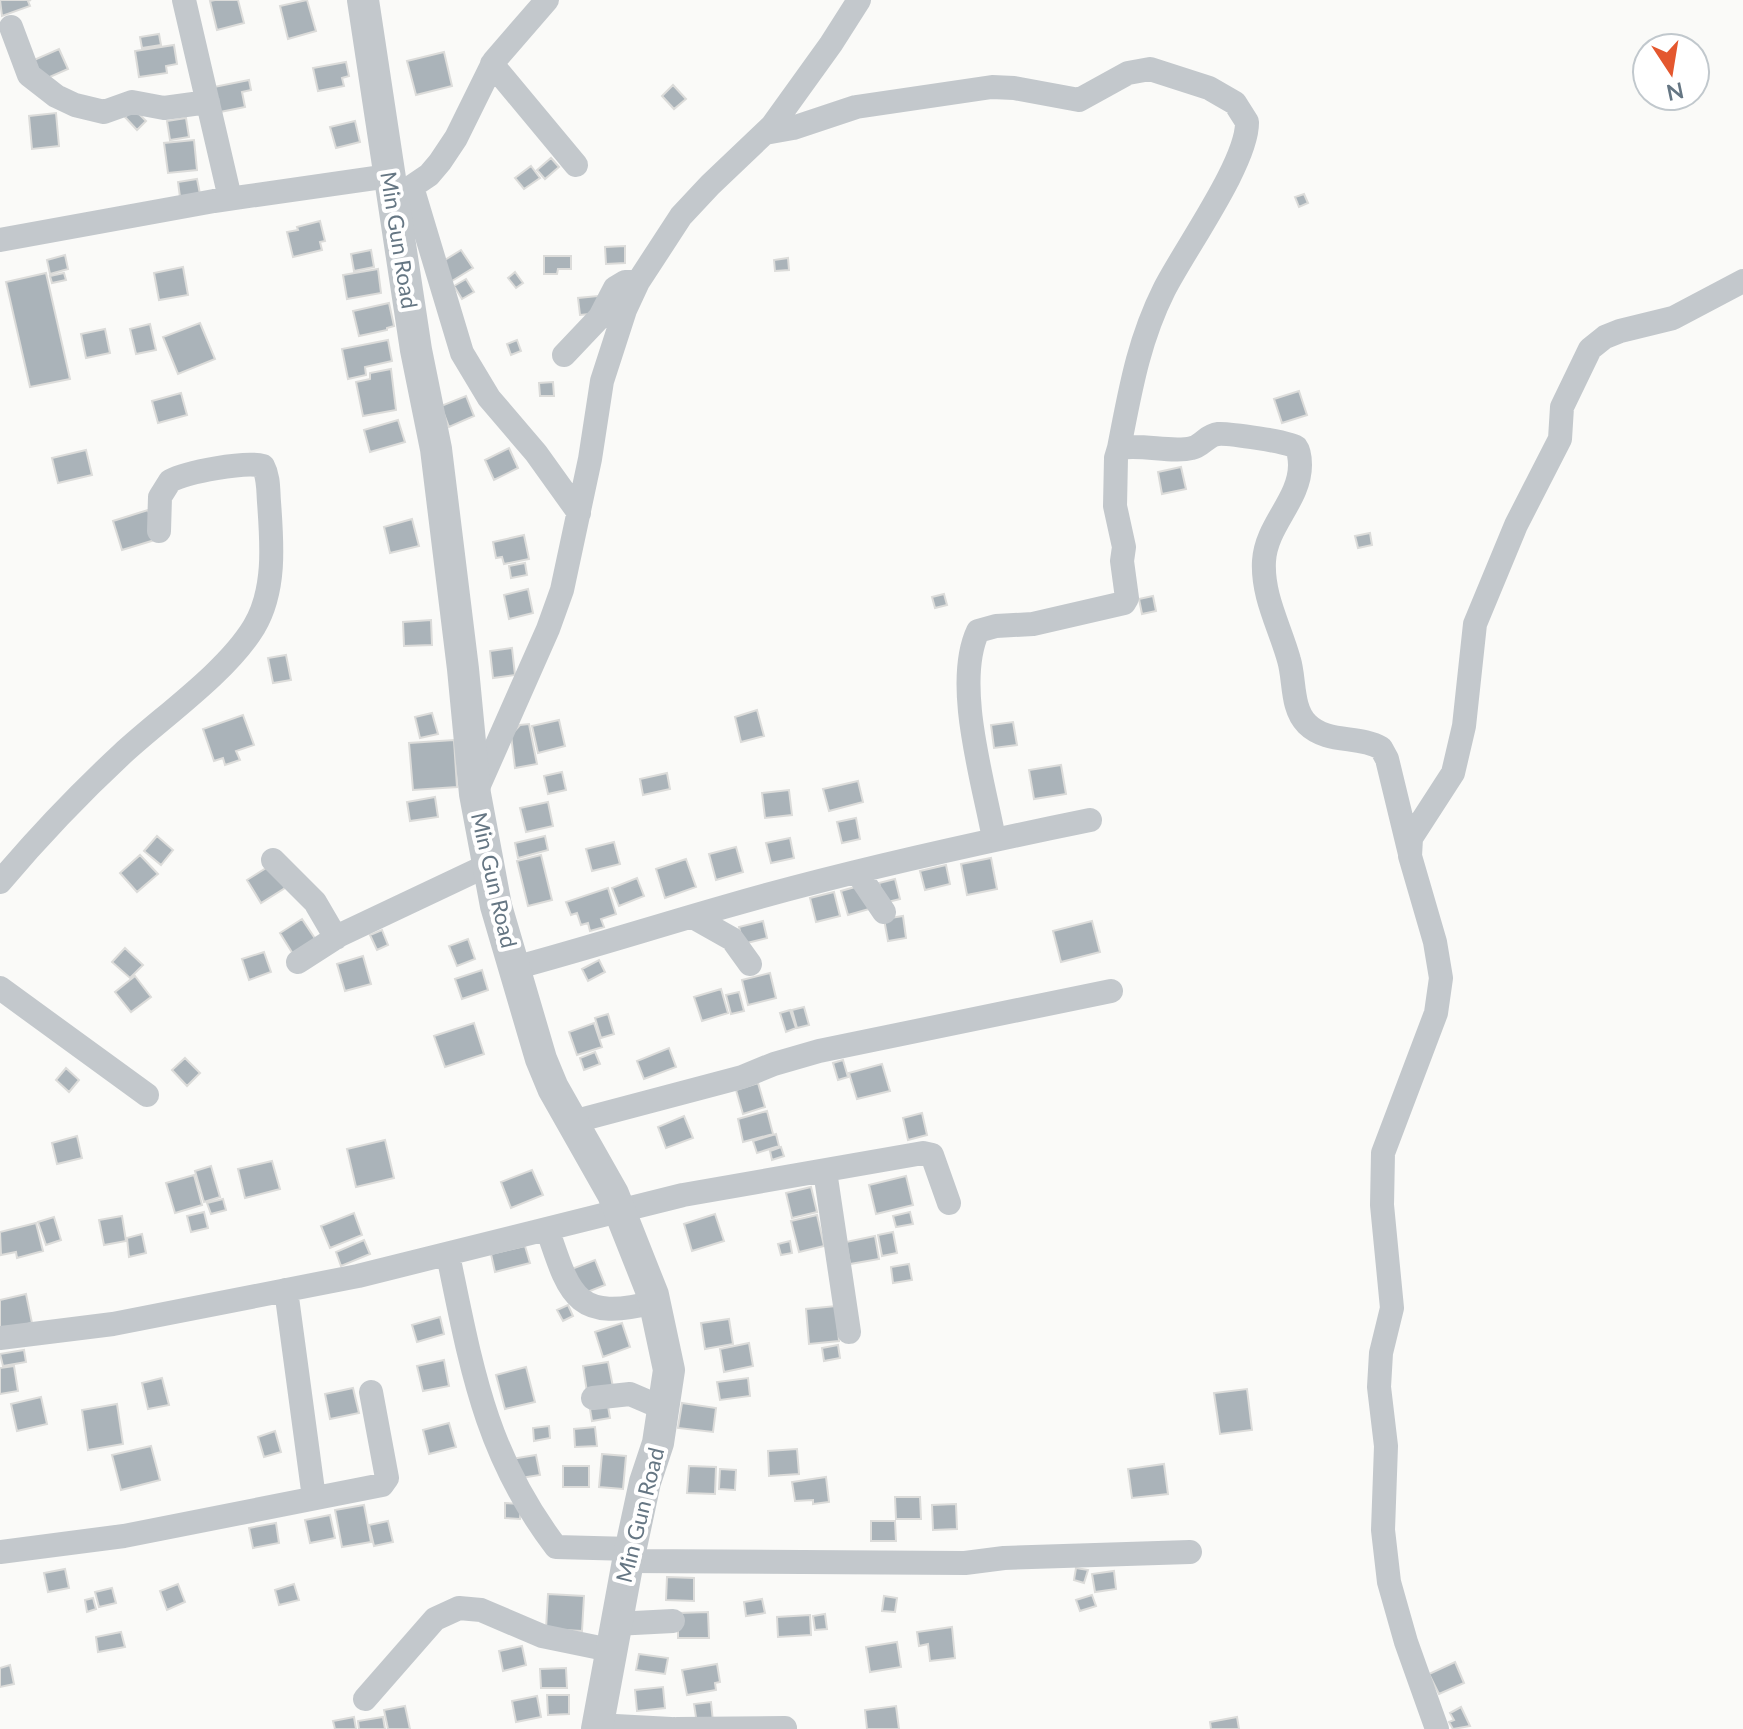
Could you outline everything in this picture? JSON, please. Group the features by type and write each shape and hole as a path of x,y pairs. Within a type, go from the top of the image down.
{"street":[{"path":"184,0 230,198"},
{"name":"Min Gun Road","path":"363,0 398,188 416,350 438,464 475,794 496,906 541,1059 619,1210 655,1302 669,1370 665,1409 629,1555 597,1727"},
{"path":"0,240 230,198 398,188 429,175 456,138 492,64 547,0"},
{"path":"475,794 548,629 562,590 602,381 625,310 638,282 681,216 765,133 859,0"},
{"path":"11,27 29,75 56,96 75,105 104,112 132,102 164,108 208,102"},
{"path":"492,64 576,165"},
{"path":"765,133 793,128 856,107 992,87 1079,100 1139,70 1168,73 1209,88 1235,103 1247,122 1241,153 1157,306 1138,352 1115,468 1115,506 1124,547 1122,561 1126,601 1033,624 985,627 976,635 968,700 994,839"},
{"path":"398,188 462,353 482,389 536,453 579,513"},
{"path":"1410,856 1411,838 1445,790 1453,773 1464,726 1470,660 1480,609 1516,525 1560,439 1562,407 1590,349 1605,337 1620,331 1673,318 1743,281"},
{"path":"564,355 600,317 615,288 625,282 638,282"},
{"path":"1119,448 1194,448 1207,438 1220,434 1280,441 1295,447 1300,466 1298,475 1288,501 1273,526 1263,570 1267,595 1290,661 1296,701 1303,718 1315,730 1327,736 1371,743 1381,748 1387,759 1435,942 1441,978 1436,1013 1383,1153 1382,1205 1392,1308 1381,1353 1379,1387 1386,1446 1383,1530 1389,1582 1406,1642 1437,1729"},
{"path":"0,882 54,821 226,660 253,629 260,616 273,551 267,479 263,466 201,472 170,481 160,497 159,531"},
{"path":"514,968 857,872 1090,820"},
{"path":"273,860 315,902 336,938"},
{"path":"298,962 336,938 488,865"},
{"path":"857,872 884,912"},
{"path":"693,917 732,939 750,964"},
{"path":"0,988 147,1095"},
{"path":"572,1122 751,1074 819,1051 1111,991"},
{"path":"0,1338 96,1326 286,1290 448,1255 683,1195 929,1154 934,1159 949,1203"},
{"path":"825,1171 849,1332"},
{"path":"548,1231 572,1294 586,1303 617,1309 655,1302"},
{"path":"448,1255 471,1363 497,1449 515,1485 556,1547 629,1555 965,1563 1004,1558 1190,1552"},
{"path":"286,1290 314,1498"},
{"path":"0,1552 124,1536 374,1488 385,1481 386,1469 371,1392"},
{"path":"593,1398 630,1394 665,1409"},
{"path":"365,1699 435,1619 459,1608 481,1610 542,1636 613,1637 673,1621"},
{"path":"597,1727 671,1729"},
{"path":"677,1729 785,1728"}],"building":[{"path":"0,0 31,0 28,1 30,6 2,16"},
{"path":"238,0 244,23 217,30 210,1"},
{"path":"307,0 316,31 288,39 280,6"},
{"path":"159,34 161,45 142,48 140,37"},
{"path":"174,45 177,64 166,66 167,73 139,77 135,51"},
{"path":"59,49 68,69 43,80 34,60"},
{"path":"444,52 452,86 416,95 407,61"},
{"path":"346,62 349,76 342,78 344,86 318,91 313,68"},
{"path":"249,80 251,90 242,92 245,107 220,112 214,87"},
{"path":"673,85 686,99 674,109 662,96"},
{"path":"134,109 146,121 137,130 125,117"},
{"path":"56,113 59,146 32,149 29,116"},
{"path":"186,118 189,137 170,140 167,121"},
{"path":"355,121 360,142 336,148 330,127"},
{"path":"194,140 197,170 168,173 164,143"},
{"path":"551,158 559,167 545,179 537,170"},
{"path":"531,166 540,178 524,189 515,178"},
{"path":"197,179 200,194 180,197 178,182"},
{"path":"1304,194 1308,203 1299,207 1295,197"},
{"path":"320,221 325,241 320,242 322,250 293,257 287,232"},
{"path":"625,246 625,263 606,264 605,247"},
{"path":"371,250 374,267 354,271 351,254"},
{"path":"461,250 473,268 452,281 440,263"},
{"path":"65,255 68,269 50,274 47,260"},
{"path":"544,256 571,256 571,269 544,274"},
{"path":"788,258 789,270 775,271 774,260"},
{"path":"183,267 188,295 159,300 154,273"},
{"path":"378,269 381,293 347,299 343,275"},
{"path":"515,272 523,283 516,288 508,278"},
{"path":"46,273 70,379 30,387 6,282"},
{"path":"64,273 66,280 52,283 50,276"},
{"path":"466,279 474,292 462,299 454,286"},
{"path":"598,296 600,313 580,315 578,298"},
{"path":"389,303 394,326 359,336 353,311"},
{"path":"200,323 215,359 178,374 163,337"},
{"path":"150,324 156,350 136,354 130,329"},
{"path":"105,329 110,353 86,358 81,334"},
{"path":"388,340 392,361 365,367 366,375 348,379 342,349"},
{"path":"517,340 521,351 511,355 507,344"},
{"path":"391,369 396,410 363,416 356,382 370,379 370,373"},
{"path":"553,382 554,396 540,396 539,383"},
{"path":"1299,391 1307,415 1282,423 1274,399"},
{"path":"181,393 187,415 158,423 152,401"},
{"path":"466,396 474,416 449,427 441,406"},
{"path":"398,420 405,442 370,452 364,430"},
{"path":"509,448 518,468 494,480 485,460"},
{"path":"86,450 92,475 58,483 52,458"},
{"path":"1181,467 1186,489 1162,494 1158,472"},
{"path":"148,510 158,539 122,550 113,521"},
{"path":"412,519 419,546 390,553 384,527"},
{"path":"1370,533 1372,545 1358,548 1355,536"},
{"path":"524,535 529,559 504,564 502,557 496,558 493,542"},
{"path":"525,563 527,575 511,578 509,566"},
{"path":"528,589 533,613 509,619 504,595"},
{"path":"944,594 947,605 935,608 932,597"},
{"path":"1153,596 1156,611 1142,614 1139,599"},
{"path":"431,620 432,645 404,646 403,622"},
{"path":"512,648 515,675 493,678 490,651"},
{"path":"286,655 291,680 273,683 268,658"},
{"path":"757,710 764,736 741,742 735,717"},
{"path":"432,713 438,734 420,738 415,717"},
{"path":"243,715 254,745 236,751 240,760 225,765 223,758 214,761 203,729"},
{"path":"559,720 565,746 538,753 532,726"},
{"path":"1013,722 1017,745 994,748 991,725"},
{"path":"529,724 537,764 515,768 511,735 520,725"},
{"path":"454,740 457,787 413,790 409,743"},
{"path":"1061,765 1066,794 1034,799 1029,770"},
{"path":"562,772 566,790 548,794 544,776"},
{"path":"667,773 670,789 643,795 640,779"},
{"path":"858,781 863,802 829,811 823,789"},
{"path":"789,790 792,815 765,818 762,793"},
{"path":"435,797 438,817 410,821 407,802"},
{"path":"548,802 553,826 526,832 520,808"},
{"path":"856,818 860,839 842,843 837,822"},
{"path":"157,836 173,850 161,865 144,851"},
{"path":"545,836 548,850 518,858 515,843"},
{"path":"790,838 794,858 771,863 766,843"},
{"path":"614,842 620,864 592,871 586,849"},
{"path":"736,847 743,872 716,880 709,854"},
{"path":"140,855 158,874 137,892 120,873"},
{"path":"541,855 552,900 528,906 517,861"},
{"path":"991,858 997,889 967,895 961,864"},
{"path":"686,859 696,887 665,898 656,869"},
{"path":"271,865 285,888 261,903 247,880"},
{"path":"946,865 950,884 925,890 920,871"},
{"path":"637,878 644,896 619,906 612,888"},
{"path":"895,879 900,899 884,903 879,883"},
{"path":"862,885 869,909 848,915 841,891"},
{"path":"608,888 616,914 601,919 604,927 590,931 588,923 581,925 577,913 571,915 566,902"},
{"path":"834,892 840,916 816,922 810,898"},
{"path":"903,916 906,938 888,941 884,919"},
{"path":"302,919 316,940 293,954 280,933"},
{"path":"763,921 767,938 743,944 739,927"},
{"path":"1092,921 1100,952 1061,962 1053,931"},
{"path":"382,930 388,945 377,950 370,935"},
{"path":"468,939 475,959 457,966 449,946"},
{"path":"125,948 143,965 130,978 112,962"},
{"path":"264,952 271,972 249,980 242,959"},
{"path":"363,956 371,984 345,991 337,964"},
{"path":"599,960 605,972 588,981 582,969"},
{"path":"482,970 488,990 462,999 455,979"},
{"path":"770,973 776,998 748,1005 742,980"},
{"path":"135,976 151,997 131,1012 115,992"},
{"path":"721,989 728,1013 702,1021 694,997"},
{"path":"739,992 744,1011 731,1014 726,995"},
{"path":"804,1007 809,1025 797,1028 792,1010"},
{"path":"790,1010 796,1028 786,1032 780,1013"},
{"path":"608,1014 614,1034 601,1038 595,1018"},
{"path":"474,1023 484,1054 445,1067 434,1036"},
{"path":"594,1023 602,1047 577,1055 569,1032"},
{"path":"669,1048 676,1067 644,1079 637,1061"},
{"path":"595,1052 600,1064 584,1070 580,1058"},
{"path":"185,1058 200,1073 187,1086 172,1070"},
{"path":"843,1060 848,1077 838,1080 833,1063"},
{"path":"882,1064 890,1091 857,1099 849,1073"},
{"path":"66,1068 79,1080 69,1092 56,1080"},
{"path":"758,1083 765,1107 743,1114 736,1090"},
{"path":"767,1111 773,1134 743,1142 738,1119"},
{"path":"922,1113 927,1135 908,1140 903,1118"},
{"path":"684,1116 693,1138 666,1148 658,1127"},
{"path":"776,1134 779,1146 757,1153 753,1141"},
{"path":"77,1136 82,1158 57,1164 52,1143"},
{"path":"385,1140 394,1178 356,1187 347,1149"},
{"path":"781,1147 784,1156 772,1160 770,1151"},
{"path":"272,1161 280,1189 245,1198 238,1169"},
{"path":"211,1166 220,1197 204,1202 195,1171"},
{"path":"532,1170 543,1195 511,1208 501,1182"},
{"path":"194,1175 202,1205 175,1213 166,1183"},
{"path":"906,1176 913,1205 876,1214 869,1185"},
{"path":"811,1187 817,1212 792,1218 786,1193"},
{"path":"223,1199 226,1210 211,1214 207,1203"},
{"path":"204,1212 208,1228 191,1232 187,1216"},
{"path":"910,1212 913,1224 896,1227 893,1216"},
{"path":"354,1213 362,1235 330,1248 321,1226"},
{"path":"715,1214 724,1241 692,1251 684,1224"},
{"path":"817,1215 824,1246 799,1252 791,1221"},
{"path":"122,1216 126,1241 104,1245 99,1220"},
{"path":"54,1217 61,1240 46,1245 38,1222"},
{"path":"36,1223 43,1251 17,1258 16,1252 1,1255 0,1232"},
{"path":"893,1232 897,1253 882,1256 878,1235"},
{"path":"142,1234 146,1253 129,1257 127,1238"},
{"path":"875,1236 879,1259 850,1264 846,1242"},
{"path":"364,1240 370,1254 341,1266 336,1252"},
{"path":"790,1241 792,1253 781,1255 778,1244"},
{"path":"525,1246 530,1263 495,1272 491,1254"},
{"path":"595,1260 605,1285 580,1295 569,1270"},
{"path":"909,1264 912,1280 893,1283 891,1267"},
{"path":"26,1294 32,1323 0,1330 0,1300"},
{"path":"568,1305 573,1316 563,1321 557,1310"},
{"path":"836,1306 839,1341 809,1344 806,1309"},
{"path":"440,1317 444,1334 417,1342 412,1325"},
{"path":"729,1319 733,1344 705,1349 701,1323"},
{"path":"622,1323 630,1347 603,1357 595,1332"},
{"path":"749,1343 753,1366 724,1372 720,1349"},
{"path":"838,1345 840,1358 824,1361 822,1348"},
{"path":"24,1350 26,1362 3,1366 0,1354"},
{"path":"444,1360 449,1386 423,1391 417,1366"},
{"path":"608,1362 613,1387 587,1392 583,1366"},
{"path":"14,1366 18,1391 0,1394 0,1368"},
{"path":"526,1367 535,1402 505,1409 496,1375"},
{"path":"162,1378 169,1405 148,1409 142,1383"},
{"path":"748,1378 750,1396 720,1400 717,1382"},
{"path":"353,1388 359,1413 330,1419 325,1394"},
{"path":"1247,1389 1252,1430 1220,1434 1214,1393"},
{"path":"41,1397 47,1424 17,1431 11,1404"},
{"path":"682,1403 716,1408 713,1432 678,1428"},
{"path":"117,1404 123,1444 88,1450 82,1410"},
{"path":"608,1406 610,1418 592,1421 590,1409"},
{"path":"449,1423 456,1447 429,1454 423,1430"},
{"path":"549,1426 550,1438 534,1441 533,1428"},
{"path":"595,1427 597,1446 575,1447 574,1429"},
{"path":"275,1431 281,1452 264,1457 258,1437"},
{"path":"151,1446 160,1480 121,1490 112,1455"},
{"path":"797,1449 799,1474 769,1476 768,1451"},
{"path":"602,1454 626,1456 623,1489 599,1487"},
{"path":"536,1455 540,1475 514,1479 511,1459"},
{"path":"1164,1464 1168,1494 1132,1498 1128,1469"},
{"path":"563,1466 589,1466 589,1487 563,1487"},
{"path":"689,1466 716,1467 715,1494 687,1493"},
{"path":"720,1469 736,1470 735,1490 719,1489"},
{"path":"826,1477 829,1502 813,1504 813,1500 795,1501 792,1482"},
{"path":"895,1497 920,1497 921,1519 896,1519"},
{"path":"505,1503 521,1504 520,1519 505,1518"},
{"path":"956,1504 957,1529 933,1530 932,1505"},
{"path":"364,1505 371,1542 342,1547 335,1510"},
{"path":"330,1515 335,1538 310,1543 305,1520"},
{"path":"388,1521 393,1542 374,1546 369,1525"},
{"path":"871,1521 895,1521 896,1541 871,1541"},
{"path":"276,1523 279,1543 253,1548 249,1528"},
{"path":"1076,1568 1088,1570 1084,1583 1074,1580"},
{"path":"65,1569 69,1588 48,1592 44,1573"},
{"path":"1114,1571 1116,1589 1095,1592 1092,1574"},
{"path":"667,1577 694,1578 694,1601 666,1600"},
{"path":"178,1584 185,1602 167,1610 160,1591"},
{"path":"294,1584 299,1600 279,1605 275,1590"},
{"path":"112,1588 116,1603 99,1607 95,1592"},
{"path":"548,1594 584,1596 582,1631 546,1629"},
{"path":"1092,1595 1096,1606 1080,1611 1076,1600"},
{"path":"884,1596 897,1598 895,1612 882,1611"},
{"path":"93,1598 96,1609 87,1612 85,1600"},
{"path":"762,1599 765,1613 746,1616 744,1602"},
{"path":"708,1612 709,1638 678,1638 678,1613"},
{"path":"825,1614 827,1629 815,1630 813,1616"},
{"path":"810,1615 811,1635 778,1637 777,1617"},
{"path":"952,1627 955,1658 930,1661 928,1644 919,1646 917,1632"},
{"path":"121,1632 125,1647 98,1652 96,1637"},
{"path":"897,1642 901,1667 870,1672 866,1647"},
{"path":"522,1646 526,1665 503,1671 499,1651"},
{"path":"639,1654 668,1658 665,1674 636,1670"},
{"path":"1455,1662 1464,1683 1439,1694 1429,1674"},
{"path":"717,1664 720,1682 715,1683 716,1690 687,1695 682,1670"},
{"path":"10,1665 14,1684 0,1687 0,1668"},
{"path":"566,1668 567,1688 541,1688 540,1669"},
{"path":"663,1687 665,1708 637,1711 635,1690"},
{"path":"547,1695 569,1695 569,1714 548,1715"},
{"path":"537,1696 541,1717 516,1722 512,1701"},
{"path":"711,1702 713,1722 697,1724 694,1704"},
{"path":"405,1706 410,1729 388,1729 384,1710"},
{"path":"896,1706 899,1729 867,1729 865,1710"},
{"path":"1461,1707 1470,1726 1453,1729 1449,1722 1454,1720 1450,1713"},
{"path":"354,1717 356,1729 335,1729 333,1721"},
{"path":"383,1717 385,1729 359,1729 358,1721"},
{"path":"1237,1717 1239,1729 1211,1729 1210,1722"}]}
